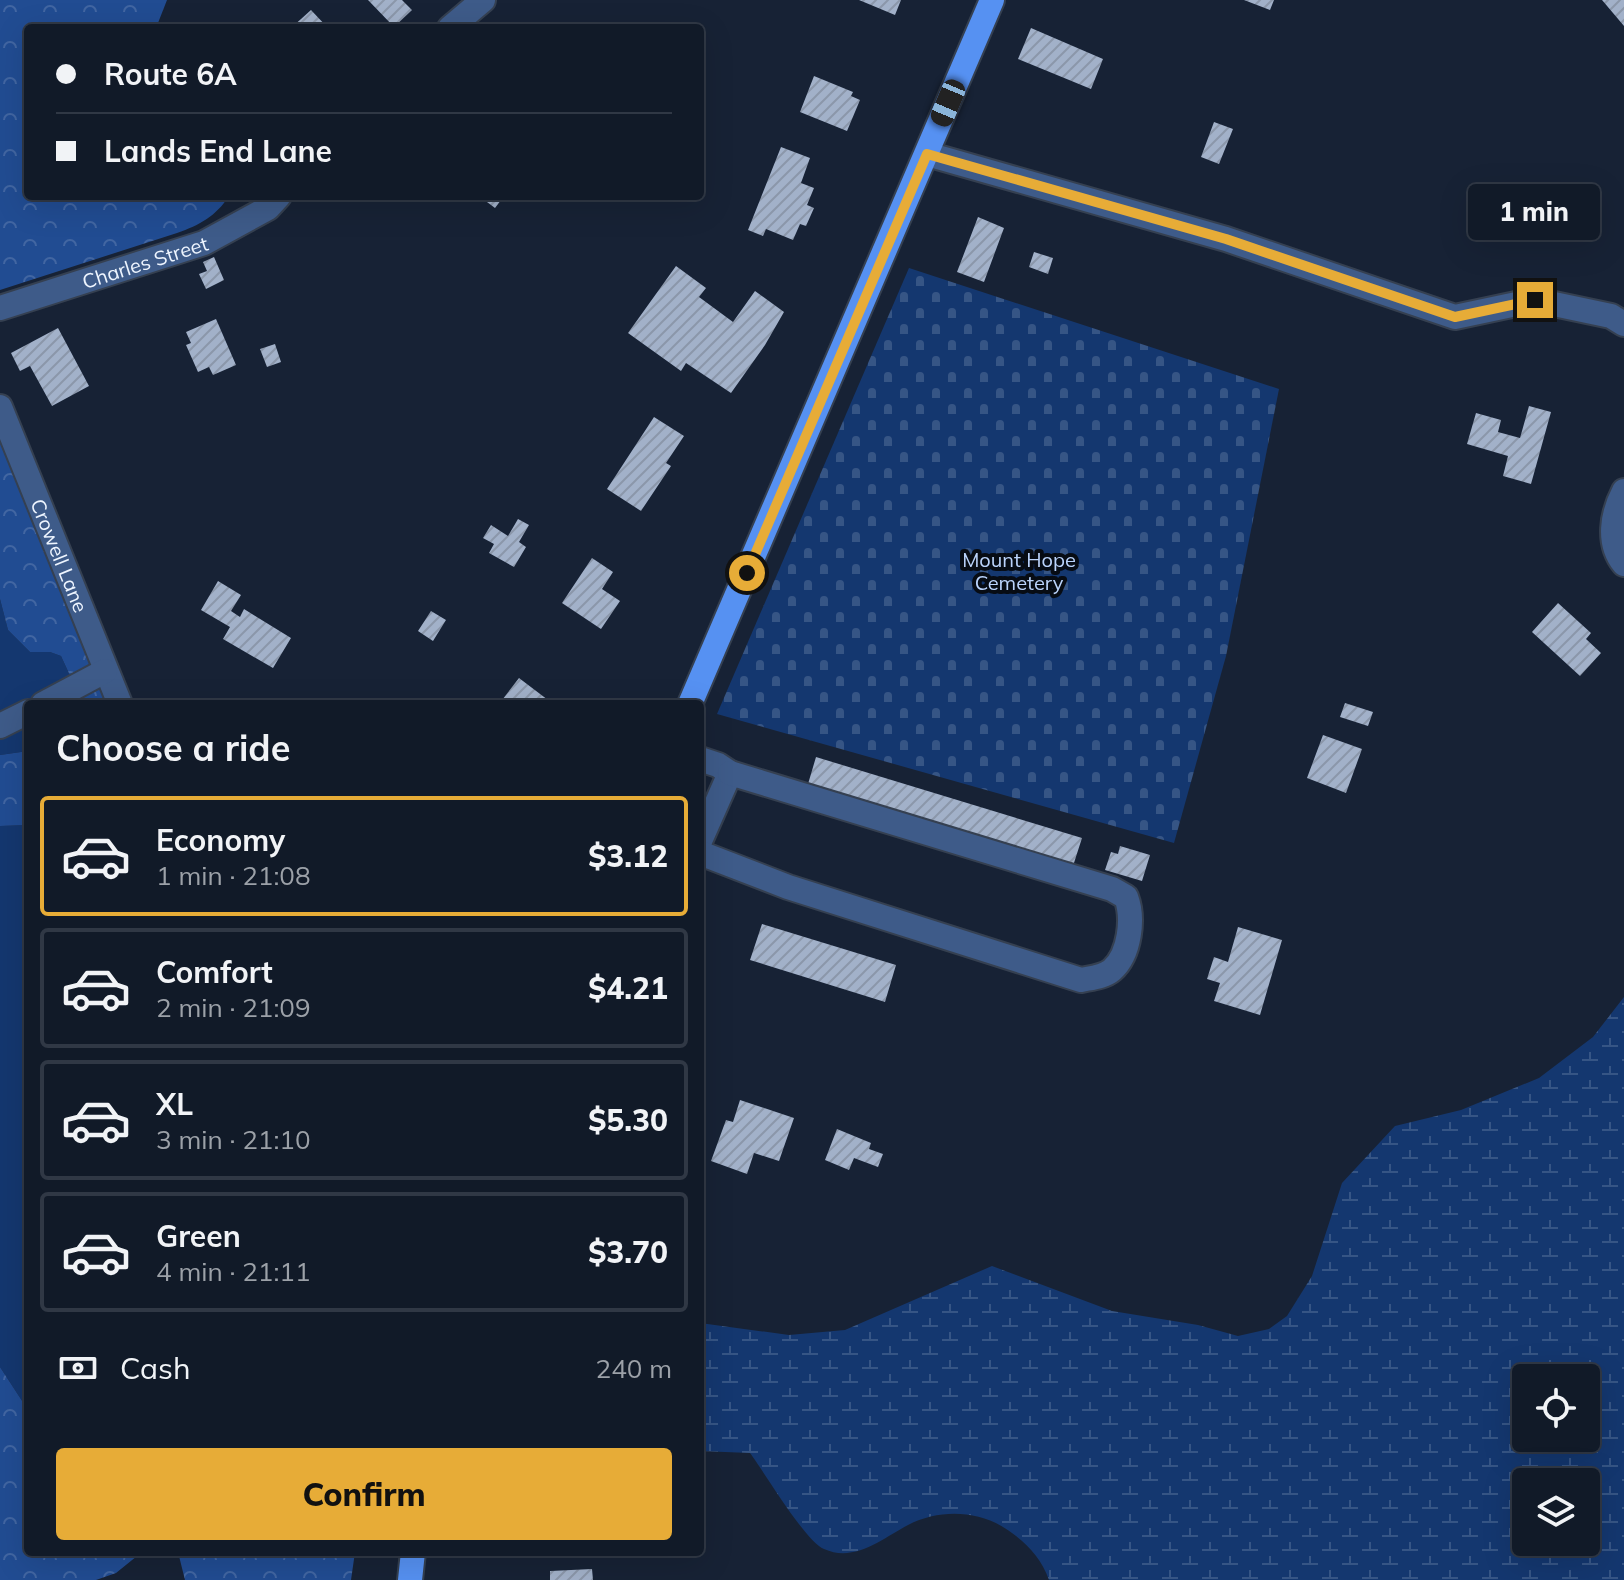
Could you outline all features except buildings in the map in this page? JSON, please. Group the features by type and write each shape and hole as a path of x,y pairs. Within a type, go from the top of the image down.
{"main road":[{"path":"692,700 992,0"},
{"path":"410,1580 413,1556"}],"street":[{"path":"455,24 483,0"},
{"path":"927,154 1226,239 1455,317 1535,300 1611,316 1624,324"},
{"name":"Charles Street","path":"0,308 204,243 268,208 275,200"},
{"name":"Crowell Lane","path":"0,407 118,700"},
{"path":"1624,491 1615,507 1613,533 1617,555 1624,564"},
{"path":"51,700 105,671"},
{"path":"0,726 24,714"},
{"path":"704,760 730,773 1112,889 1126,897 1132,913 1125,950 1112,970 1081,980 788,887 704,855"},
{"path":"704,832 730,773"}],"green space":[{"path":"0,0 167,0 158,24 24,24 24,200 226,200 207,219 185,230 0,290"},
{"name":"Mount Hope Cemetery","path":"909,268 1279,389 1226,656 1174,843 717,714"},
{"path":"0,440 30,503 104,700 81,700 61,656 50,652 30,652 8,630 0,599"},
{"path":"0,599 8,630 30,652 50,652 61,656 81,700 24,700 24,752 0,755"},
{"path":"24,752 24,825 0,826 0,755"},
{"path":"24,825 24,1404 0,1367 0,826"},
{"path":"1624,997 1624,1580 1049,1580 1034,1554 1012,1533 988,1520 961,1514 921,1520 858,1551 835,1553 824,1549 807,1533 750,1453 704,1451 704,1324 789,1335 845,1330 992,1266 1112,1311 1198,1325 1238,1336 1269,1329 1287,1316 1312,1276 1342,1183 1395,1126 1461,1110 1539,1078 1593,1037"},
{"path":"0,1367 24,1404 24,1556 137,1556 116,1573 96,1580 0,1580"},
{"path":"179,1556 354,1556 351,1580 185,1580"}],"route":[{"path":"747,573 927,154 1226,239 1455,317 1535,300"}]}
